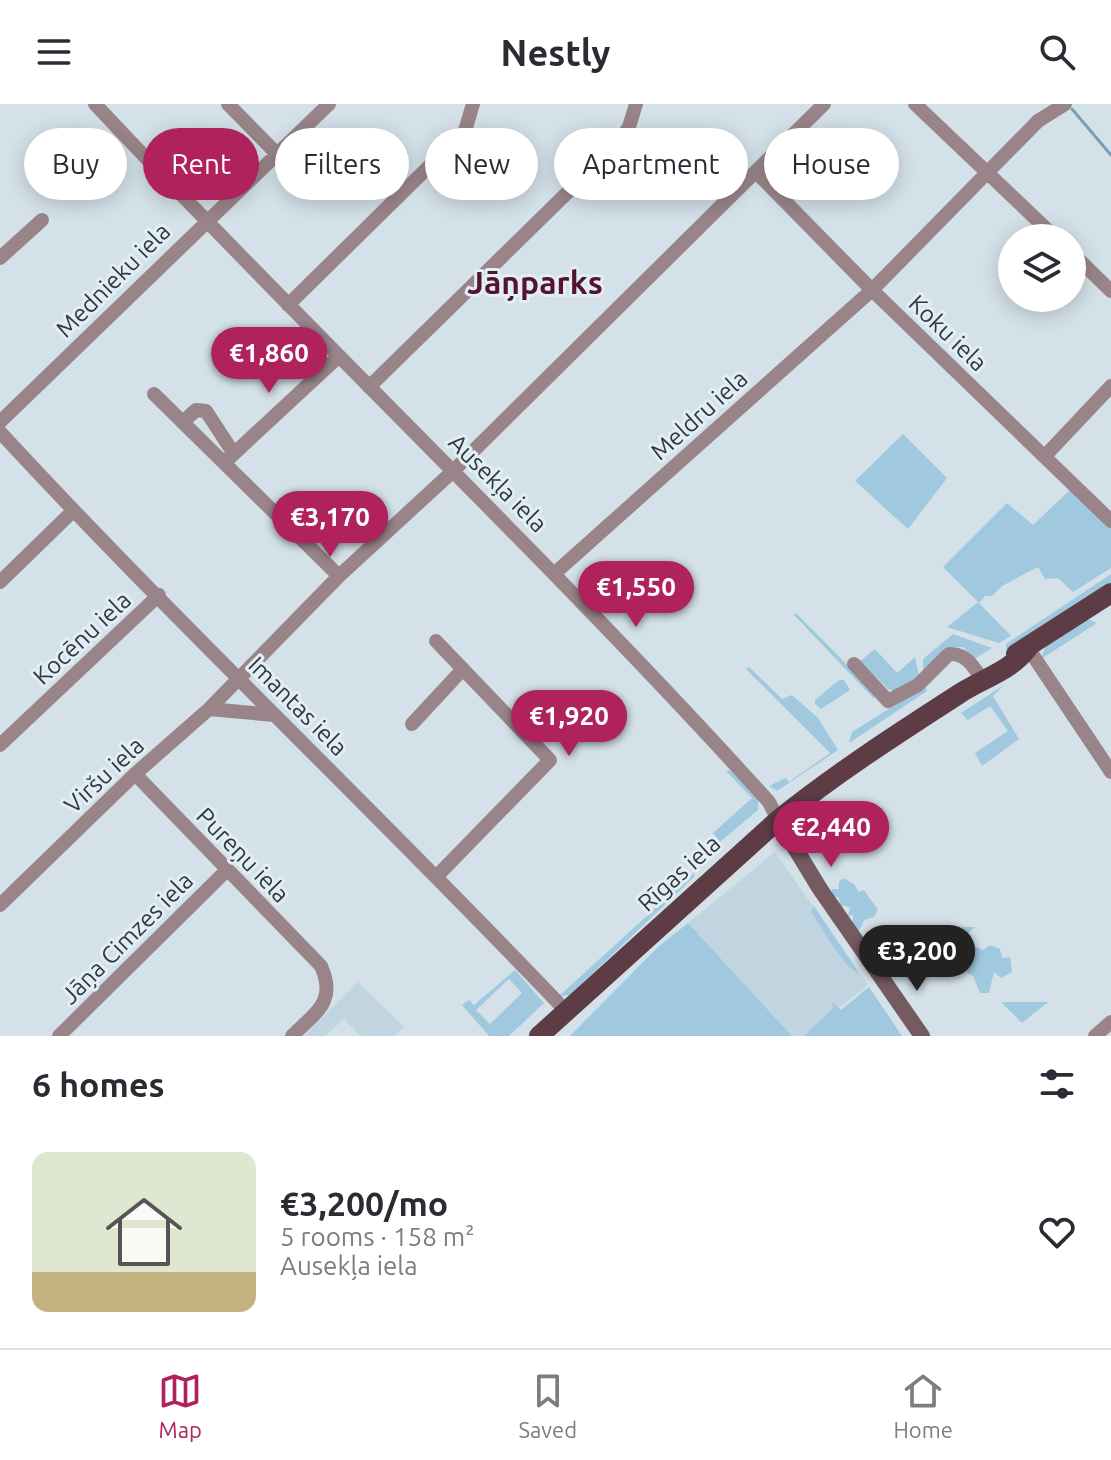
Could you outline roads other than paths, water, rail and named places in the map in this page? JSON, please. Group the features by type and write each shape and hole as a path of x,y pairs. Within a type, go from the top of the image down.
{"main road":[{"name":"Rīgas iela","path":"539,1036 816,789 982,679 989,669 1028,648 1111,593"}],"street":[{"name":"Ausekļa iela","path":"95,104 204,221 451,473 555,573 769,802 820,889 922,1036"},
{"path":"228,104 275,152"},
{"name":"Mednieku iela","path":"304,128 329,104"},
{"path":"288,305 465,131 473,104"},
{"path":"369,387 618,143 629,127 636,104"},
{"name":"Viršu iela","path":"0,905 135,774 209,709 339,576 451,473 824,104"},
{"path":"915,104 1042,224"},
{"name":"Meldru iela","path":"555,573 872,290 1038,121 1065,104"},
{"name":"Mednieku iela","path":"0,422 204,221 275,156"},
{"name":"Koku iela","path":"757,173 872,290 1111,521"},
{"path":"0,258 42,220"},
{"path":"1086,267 1111,291"},
{"path":"230,458 339,356"},
{"path":"1045,456 1111,386"},
{"path":"154,394 183,422 230,458 339,576"},
{"path":"183,422 196,410 206,411 230,458"},
{"name":"Imantas iela","path":"0,432 73,511 437,876 566,1011"},
{"path":"0,582 73,511"},
{"name":"Kocēnu iela","path":"0,745 159,595"},
{"path":"436,641 550,760 437,876"},
{"path":"1028,648 1111,772"},
{"path":"854,664 888,701 918,685 949,654 958,654 967,659 982,679"},
{"path":"412,724 463,669"},
{"path":"209,709 274,715"},
{"name":"Pureņu iela","path":"135,774 321,966 329,984 327,996 319,1010 292,1036"},
{"name":"Jāņa Cimzes iela","path":"59,1036 227,870"},
{"path":"1095,1036 1111,1022"}],"waterway":[{"path":"1072,109 1111,155"}],"district":[{"name":"Jāņparks","path":"535,282"}]}
